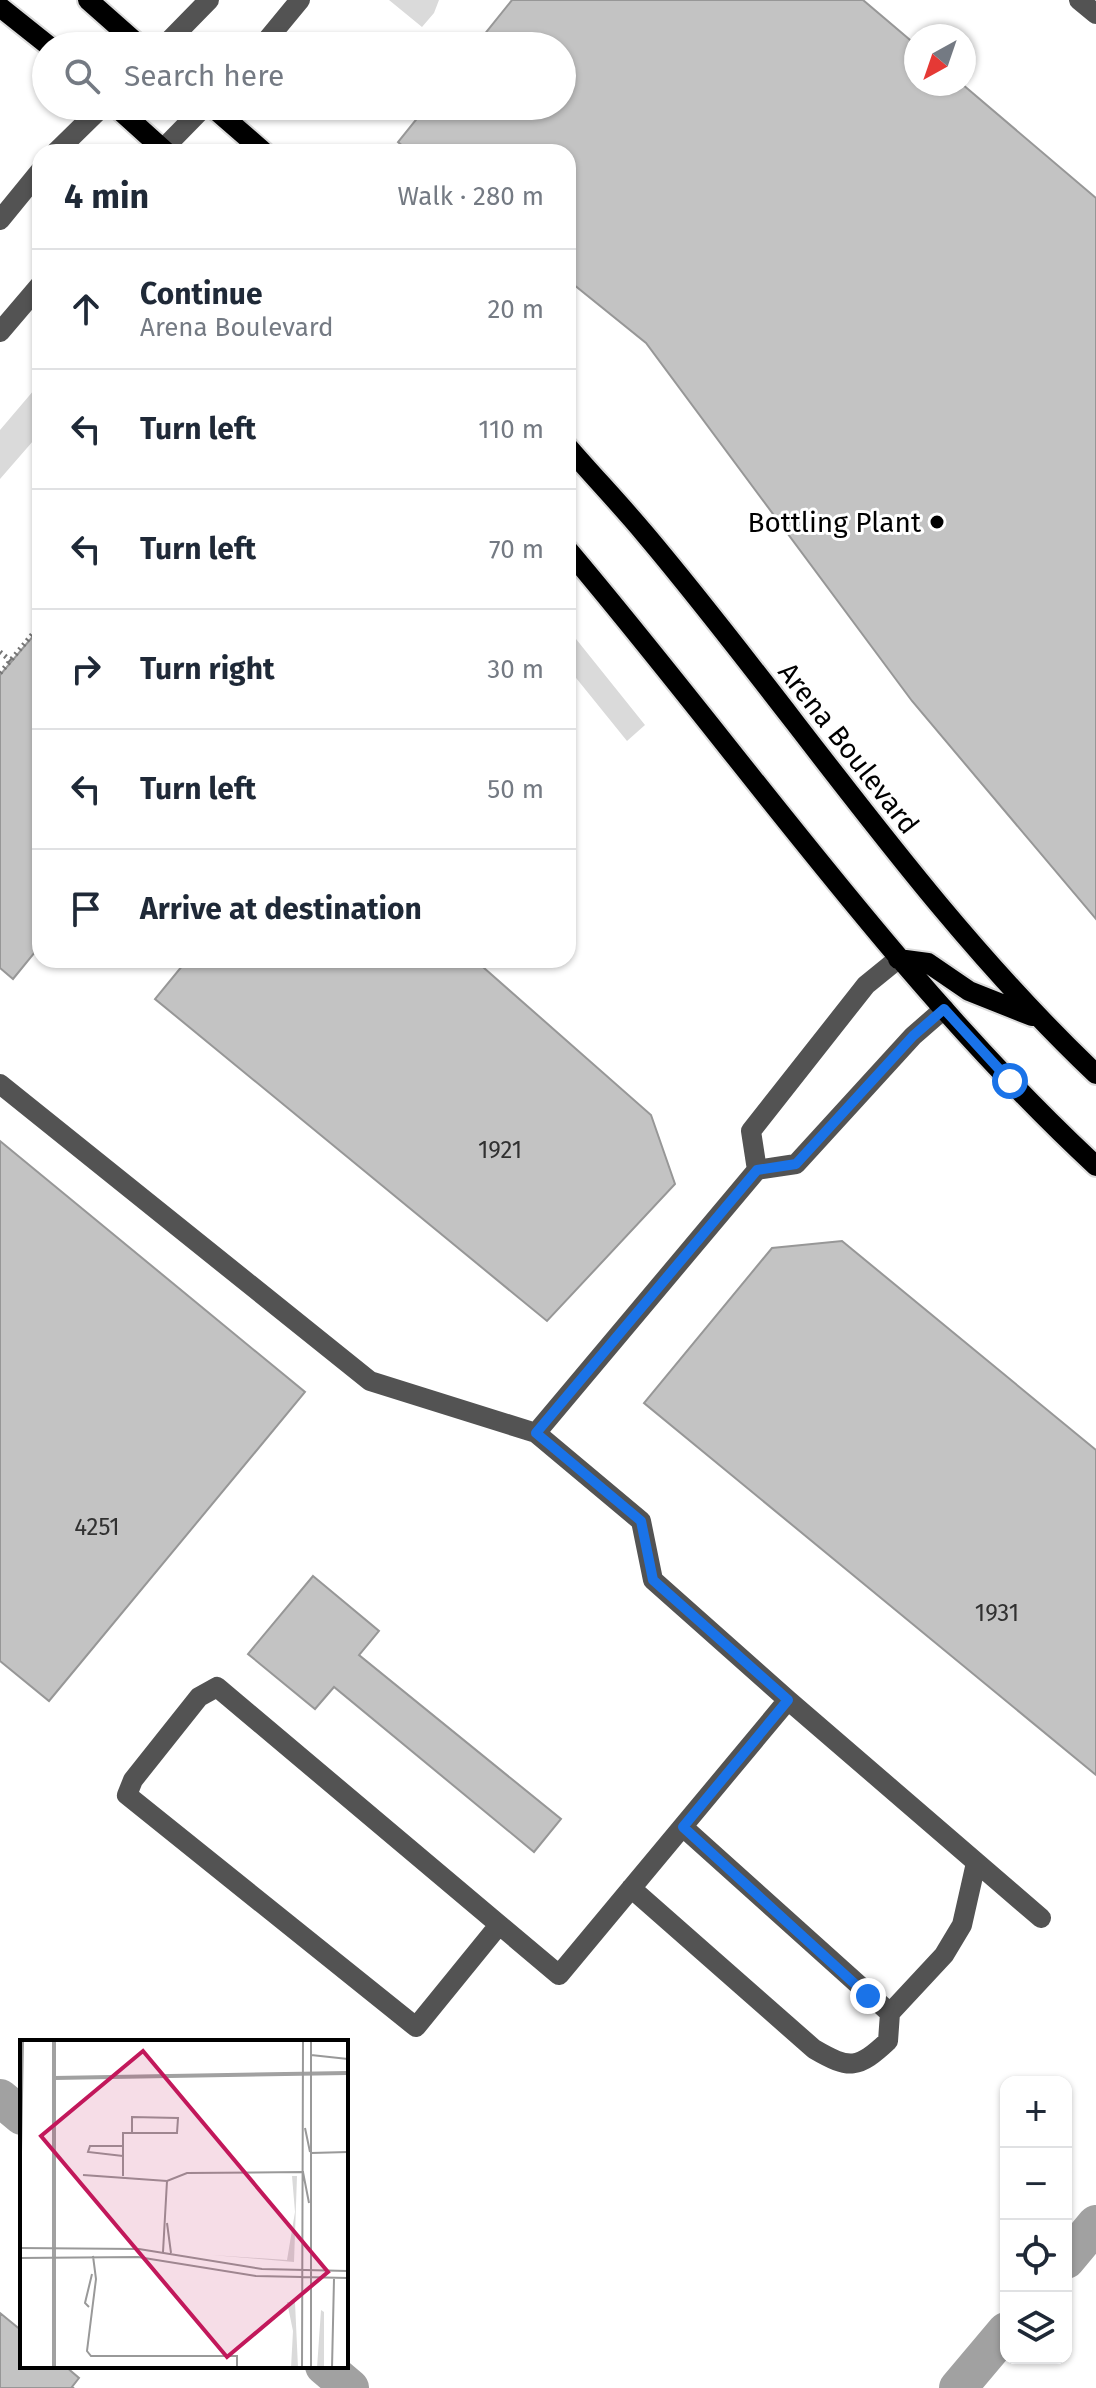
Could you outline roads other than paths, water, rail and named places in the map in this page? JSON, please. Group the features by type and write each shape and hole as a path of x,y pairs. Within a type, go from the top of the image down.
{"main road":[{"path":"88,0 124,32"},
{"path":"0,7 32,32"},
{"path":"130,120 156,144"},
{"path":"225,120 254,144"},
{"name":"Arena Boulevard","path":"576,456 645,535 924,889 1037,1018 1096,1074"},
{"path":"576,559 898,959 1010,1081 1096,1166"},
{"path":"898,959 928,963 969,991 1037,1018"}],"street":[{"path":"178,32 209,0"},
{"path":"274,32 300,0"},
{"path":"1079,0 1096,14"},
{"path":"64,144 89,120"},
{"path":"170,144 194,120"},
{"path":"0,220 32,181"},
{"path":"0,332 32,294"},
{"path":"757,1170 751,1131 866,985 898,959"},
{"path":"536,1433 757,1170 796,1164 913,1036 944,1009"},
{"path":"0,1084 370,1381 536,1433 641,1521 653,1580 1041,1918"},
{"path":"499,1925 416,2027 127,1795 133,1780 199,1697 217,1687 559,1975 788,1700"},
{"path":"683,1827 890,2013"},
{"path":"631,1888 814,2049 839,2064 866,2062 888,2041 890,2013 937,1963 962,1925 976,1863"}],"waterway":[{"path":"0,2098 20,2114"},
{"path":"1072,2253 1096,2224"},
{"path":"958,2388 1000,2338"},
{"path":"326,2368 350,2388"}],"place":[{"name":"Bottling Plant","path":"937,522"}]}
